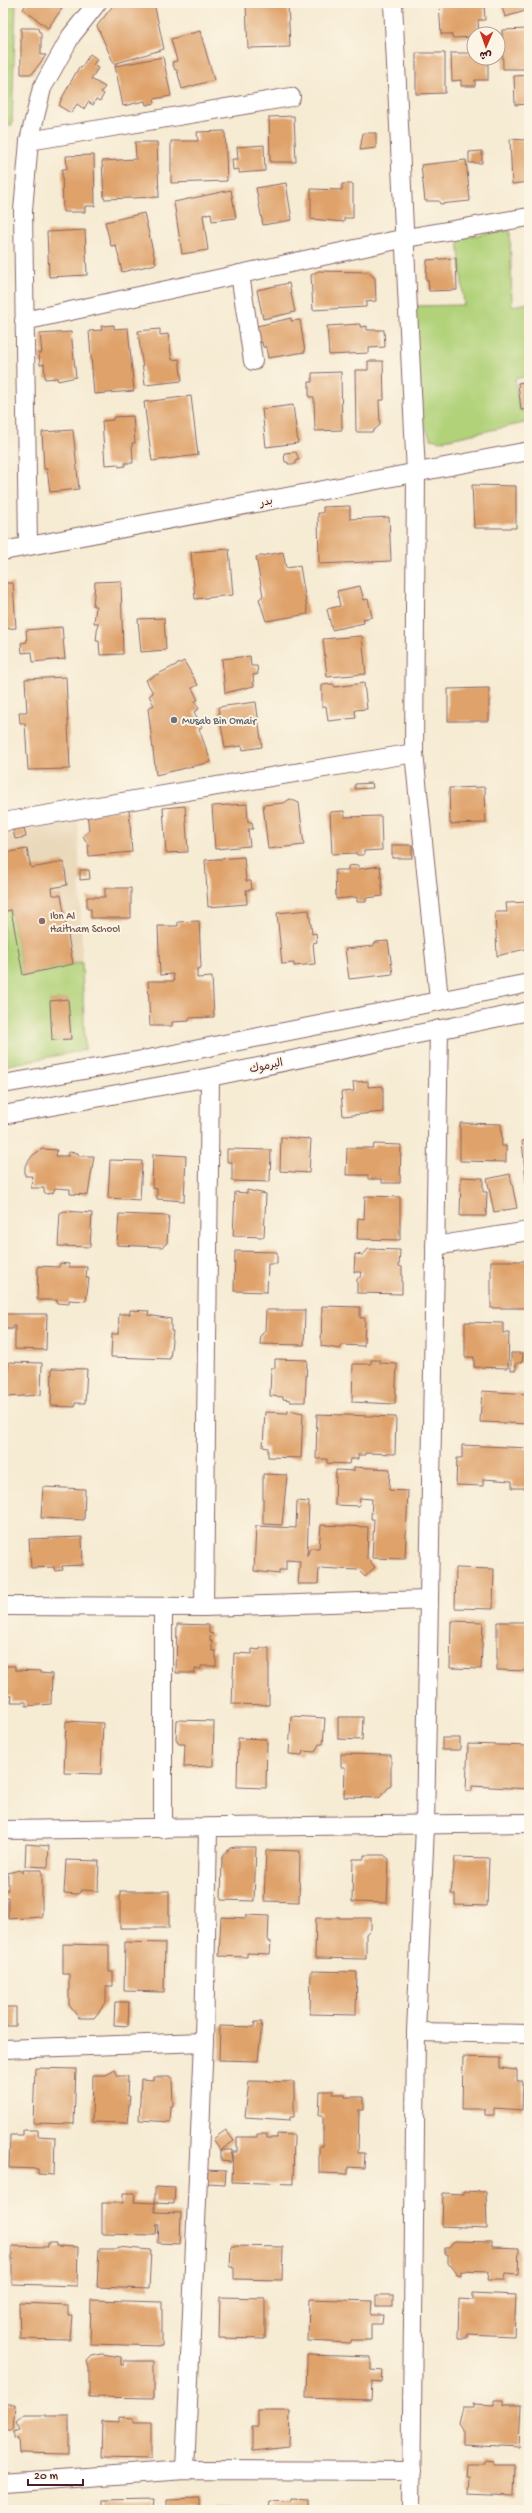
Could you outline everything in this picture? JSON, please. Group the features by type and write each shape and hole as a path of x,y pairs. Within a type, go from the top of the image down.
{"street":[{"path":"28,545 22,210 29,141 42,88 71,36 97,3"},
{"path":"393,3 406,238 416,473 414,753 439,999"},
{"path":"29,141 291,97"},
{"path":"24,320 406,238 529,218"},
{"path":"240,274 254,361"},
{"name":"بدر","path":"3,551 28,545 529,451"},
{"path":"3,822 414,753"},
{"path":"3,1084 159,1056 439,999 529,983"},
{"name":"اليرموك","path":"3,1115 210,1077 529,1011"},
{"path":"411,2510 416,2032 425,1826 427,1600 439,1029"},
{"path":"204,1607 210,1077"},
{"path":"435,1246 529,1231"},
{"path":"3,1606 204,1607 427,1600"},
{"path":"163,1606 163,1829"},
{"path":"3,1830 208,1829 529,1823"},
{"path":"185,2470 204,2042 208,1829"},
{"path":"416,2032 529,2034"},
{"path":"3,2049 204,2042"},
{"path":"3,2483 185,2470 412,2471"}],"shaded area":[{"name":"Ibn Al Haitham School","path":"78,819 85,1050 3,1066 3,832"}],"green space":[{"path":"3,3 16,3 12,125 3,125"},
{"path":"510,230 512,306 529,303 529,376 515,379 520,411 529,410 529,422 440,441 431,439 417,410 412,306 464,305 458,238"},
{"path":"11,910 23,975 82,962 85,1050 3,1066 3,912","holes":["68,999 71,1039 53,1040 50,1001"]}],"building":[{"path":"27,3 66,3 48,28 23,9"},
{"path":"115,3 154,3 164,49 114,64 97,26"},
{"path":"260,3 288,3 290,47 248,48 246,5"},
{"path":"439,3 484,3 485,20 478,20 478,26 466,26 466,37 453,38 451,34 441,34"},
{"path":"501,3 529,3 529,10 505,17"},
{"path":"21,28 38,28 39,32 41,32 41,55 46,55 32,74 21,74"},
{"path":"529,29 529,69 503,69 503,66 506,66 506,30"},
{"path":"200,31 214,80 182,89 177,70 175,70 172,62 177,61 171,39"},
{"path":"416,53 445,53 445,93 416,94"},
{"path":"451,53 466,53 466,66 488,66 488,80 475,80 475,86 461,86 461,80 452,81"},
{"path":"90,54 97,59 93,65 98,68 91,79 105,87 101,92 104,94 100,101 96,99 93,105 88,102 84,109 77,104 71,113 59,106 79,67 81,68"},
{"path":"163,57 171,96 154,99 155,103 146,105 145,101 123,106 115,66"},
{"path":"529,75 529,104 515,105 514,76"},
{"path":"294,116 296,162 270,162 269,117"},
{"path":"225,131 227,181 171,183 171,141 198,141 197,132"},
{"path":"363,133 376,133 376,148 360,150"},
{"path":"525,136 529,136 529,182 512,184 510,139 526,140"},
{"path":"135,142 157,142 159,197 104,199 102,161 136,159"},
{"path":"264,145 265,171 239,173 239,169 233,170 232,159 238,159 237,147"},
{"path":"482,151 482,163 469,163 469,152"},
{"path":"94,155 95,206 85,206 85,212 63,212 62,169 67,169 66,156"},
{"path":"466,160 470,201 440,204 439,201 425,201 421,165"},
{"path":"286,183 292,220 263,225 256,188"},
{"path":"342,184 353,184 353,218 344,218 344,222 311,219 311,189 342,190"},
{"path":"231,190 236,218 212,221 211,213 203,215 208,250 182,254 174,202"},
{"path":"144,213 156,264 122,272 116,245 111,246 105,222"},
{"path":"85,230 87,275 49,277 47,232"},
{"path":"456,258 457,290 429,291 428,280 426,280 427,260"},
{"path":"318,271 368,272 375,278 376,301 366,302 366,307 313,310 311,275"},
{"path":"289,283 295,312 263,319 257,290"},
{"path":"291,318 291,321 300,320 305,352 268,358 266,347 263,347 262,342 256,343 253,327"},
{"path":"360,324 360,327 367,326 367,330 384,330 385,347 369,348 369,353 329,355 327,326"},
{"path":"114,325 114,329 128,328 134,391 94,394 89,331 102,330 101,326"},
{"path":"160,329 160,335 168,334 172,360 179,359 182,381 145,385 138,331"},
{"path":"71,332 76,377 58,381 57,378 45,379 44,364 40,365 39,353 42,353 40,334"},
{"path":"368,361 383,361 384,400 379,400 380,425 372,432 356,432 355,370 368,370"},
{"path":"341,372 342,430 315,431 314,397 309,397 309,382 312,382 312,373"},
{"path":"529,381 529,409 521,410 518,383"},
{"path":"191,396 198,455 152,461 144,402"},
{"path":"293,405 298,443 266,447 262,409"},
{"path":"133,416 135,443 132,443 133,463 125,463 125,466 119,467 118,464 105,465 102,421 113,420 113,417"},
{"path":"73,430 79,489 50,492 47,469 44,469 42,432"},
{"path":"296,452 299,460 296,460 296,464 288,464 288,462 285,462 284,453"},
{"path":"472,485 516,486 516,528 474,528"},
{"path":"350,506 350,519 389,517 391,561 319,564 318,513 323,513 323,507"},
{"path":"229,549 233,595 195,599 191,552"},
{"path":"283,552 286,568 300,566 308,614 266,621 259,599 263,596 256,557"},
{"path":"121,581 123,654 100,655 99,641 96,641 98,623 94,623 96,606 93,606 95,582"},
{"path":"3,583 13,583 16,628 3,629"},
{"path":"360,586 364,600 368,599 372,617 363,619 364,623 332,630 327,609 340,606 337,591"},
{"path":"164,618 166,650 141,652 138,619"},
{"path":"62,627 65,659 33,662 32,652 22,653 21,643 27,642 26,630"},
{"path":"362,636 366,674 327,677 323,639"},
{"path":"250,656 251,666 257,666 258,674 253,675 254,686 225,693 222,659"},
{"name":"Musab Bin Omair","path":"184,661 198,685 192,688 198,700 195,701 199,709 194,712 202,727 199,729 211,762 156,775 148,708 154,705 149,696 153,693 146,680"},
{"path":"66,677 70,769 28,770 25,723 20,723 19,712 27,712 25,679"},
{"path":"364,683 367,709 355,710 356,718 328,721 326,706 322,707 322,685 333,684 335,687"},
{"path":"489,688 489,721 448,721 448,689"},
{"path":"256,702 262,747 243,750 242,746 225,748 218,707"},
{"path":"372,783 373,788 355,789 355,784"},
{"path":"485,787 486,823 450,824 449,788"},
{"path":"290,799 299,803 304,845 268,849 263,805 284,803"},
{"path":"247,804 248,822 252,822 253,829 248,829 250,846 215,849 212,806"},
{"path":"185,806 188,852 166,853 163,808"},
{"path":"129,810 132,852 89,856 88,845 83,836 89,831 87,813"},
{"path":"344,811 345,817 381,816 382,850 364,851 364,855 357,855 356,853 332,854 330,812"},
{"path":"24,828 26,837 15,839 13,830"},
{"path":"392,845 412,845 412,858 392,858"},
{"path":"27,849 31,868 64,862 67,885 52,888 53,895 61,895 73,964 23,975 11,910 3,912 3,853"},
{"path":"244,857 246,881 251,881 252,890 246,890 247,904 208,907 205,860"},
{"path":"359,865 359,869 380,866 383,896 366,898 366,902 357,902 357,897 336,899 335,870 348,870 348,866"},
{"path":"80,870 89,870 90,879 80,880"},
{"path":"105,888 131,888 131,918 91,918 91,909 87,909 87,897 105,897"},
{"path":"529,902 529,948 497,956 495,912 507,912 506,903"},
{"path":"309,910 312,934 316,933 317,942 313,943 315,964 294,966 294,963 282,964 277,913"},
{"path":"199,921 201,968 197,969 197,978 212,977 214,1017 189,1018 189,1021 172,1022 172,1026 150,1026 148,981 174,981 173,974 160,975 158,926 178,926 178,922"},
{"path":"388,941 393,974 349,979 345,949 373,946 376,942"},
{"path":"68,999 71,1039 52,1040 50,1001"},
{"path":"368,1081 368,1087 383,1086 383,1112 343,1116 341,1092 354,1091 353,1082"},
{"path":"460,1123 501,1124 502,1146 506,1146 506,1162 460,1161"},
{"path":"281,1137 311,1139 309,1173 280,1171"},
{"path":"529,1140 529,1190 527,1190 522,1141"},
{"path":"374,1144 401,1145 400,1183 382,1183 382,1179 368,1179 368,1175 346,1175 347,1148 373,1148"},
{"path":"42,1149 57,1150 56,1156 68,1156 68,1152 78,1153 78,1156 94,1156 88,1195 70,1194 70,1189 55,1188 53,1193 47,1194 44,1192 44,1188 31,1188 32,1176 25,1176 25,1166 33,1155"},
{"path":"227,1149 271,1150 270,1182 232,1181 232,1162 227,1162"},
{"path":"153,1154 186,1156 184,1201 157,1199 157,1189 152,1188"},
{"path":"110,1160 142,1161 140,1200 108,1198"},
{"path":"510,1174 517,1208 494,1212 487,1179"},
{"path":"461,1177 483,1178 483,1192 487,1192 486,1216 460,1216"},
{"path":"247,1190 266,1194 264,1237 233,1236 235,1192 247,1193"},
{"path":"365,1196 400,1197 400,1240 357,1239 358,1218 364,1219"},
{"path":"64,1211 92,1213 90,1247 58,1246 60,1213"},
{"path":"119,1214 169,1216 167,1243 162,1247 117,1245"},
{"path":"368,1249 400,1250 399,1266 402,1267 402,1294 357,1293 357,1279 361,1276 362,1272 354,1272 355,1254 363,1255"},
{"path":"235,1251 277,1252 277,1264 268,1264 267,1292 234,1291"},
{"path":"491,1261 529,1261 529,1308 491,1308"},
{"path":"60,1263 69,1264 69,1267 87,1267 86,1278 89,1278 86,1301 69,1300 69,1304 57,1303 57,1300 37,1300 38,1266 59,1267"},
{"path":"322,1306 360,1307 360,1318 365,1318 364,1346 342,1345 340,1349 321,1346"},
{"path":"130,1310 149,1311 148,1315 171,1319 171,1331 173,1331 170,1359 111,1357 112,1334 118,1334 119,1314 130,1314"},
{"path":"266,1310 305,1310 304,1345 260,1344 261,1335 265,1331"},
{"path":"3,1314 47,1314 46,1350 15,1349 15,1326 13,1326 13,1329 3,1329"},
{"path":"465,1322 503,1323 503,1333 509,1333 508,1368 474,1367 474,1357 465,1357"},
{"path":"511,1353 523,1353 522,1362 516,1364 516,1370 511,1370"},
{"path":"275,1359 307,1360 305,1402 290,1402 290,1400 283,1399 283,1397 270,1396 271,1368 275,1368"},
{"path":"371,1360 380,1360 380,1363 397,1364 395,1404 352,1402 353,1364 371,1364"},
{"path":"9,1362 42,1363 41,1395 5,1397"},
{"path":"52,1368 87,1369 85,1403 75,1403 75,1407 51,1406"},
{"path":"482,1391 529,1394 529,1424 480,1422"},
{"path":"288,1410 303,1413 301,1458 268,1457 268,1448 263,1447 265,1412 288,1413"},
{"path":"317,1414 396,1417 395,1454 365,1453 365,1455 358,1455 358,1459 350,1459 349,1464 327,1463 327,1459 316,1459"},
{"path":"462,1445 529,1448 529,1488 512,1488 512,1481 483,1479 483,1486 456,1485 457,1458 462,1458"},
{"path":"354,1467 390,1469 389,1490 408,1491 405,1559 372,1558 374,1519 371,1519 372,1499 360,1498 359,1506 335,1505 336,1470 354,1471"},
{"path":"263,1474 287,1475 282,1525 263,1524"},
{"path":"43,1487 85,1489 84,1520 41,1518"},
{"path":"297,1501 309,1502 307,1556 310,1548 319,1548 321,1525 368,1527 367,1559 375,1567 365,1577 358,1570 319,1568 318,1584 298,1584 300,1561 286,1560 286,1570 279,1570 279,1574 254,1571 256,1526 296,1528"},
{"path":"82,1537 83,1565 62,1566 63,1570 55,1571 54,1567 31,1568 29,1539"},
{"path":"456,1568 494,1569 493,1609 455,1608"},
{"path":"451,1621 483,1622 481,1669 450,1668"},
{"path":"497,1622 529,1622 529,1671 497,1670"},
{"path":"177,1624 209,1625 209,1633 213,1634 210,1637 210,1641 212,1641 212,1651 216,1651 216,1666 201,1666 201,1669 195,1669 195,1673 176,1673"},
{"path":"260,1648 269,1648 269,1705 232,1704 234,1653 252,1654 252,1649 260,1650"},
{"path":"4,1666 15,1666 15,1670 40,1671 40,1673 52,1674 51,1704 26,1706 26,1702 11,1702 12,1696 4,1696"},
{"path":"291,1716 325,1718 323,1744 319,1744 315,1752 303,1751 302,1755 289,1754"},
{"path":"338,1717 363,1717 362,1740 338,1739"},
{"path":"177,1720 214,1721 213,1766 184,1767 185,1744 179,1744 176,1739"},
{"path":"66,1721 103,1723 101,1774 64,1773"},
{"path":"238,1738 267,1739 266,1788 237,1787"},
{"path":"442,1738 460,1738 460,1750 442,1750"},
{"path":"468,1744 529,1746 529,1789 472,1786 472,1791 466,1791"},
{"path":"341,1754 391,1755 391,1785 379,1798 344,1797 345,1767 341,1767"},
{"path":"26,1844 49,1846 48,1867 25,1866"},
{"path":"256,1847 254,1901 221,1900 222,1857 230,1848"},
{"path":"266,1850 300,1851 299,1902 264,1901"},
{"path":"364,1855 384,1855 389,1859 387,1903 352,1902 353,1859 364,1859"},
{"path":"455,1857 489,1858 487,1906 455,1905 455,1894 451,1894"},
{"path":"66,1860 99,1861 98,1891 82,1890 78,1894 64,1893"},
{"path":"19,1870 23,1873 23,1870 42,1870 42,1917 8,1919 8,1897 3,1897 3,1890 8,1890 8,1873"},
{"path":"120,1891 169,1891 169,1928 120,1928"},
{"path":"246,1915 269,1916 268,1942 271,1942 270,1954 247,1953 247,1957 219,1956 221,1917 246,1918"},
{"path":"316,1918 371,1918 371,1929 366,1934 366,1959 315,1958"},
{"path":"125,1942 165,1943 164,1992 124,1991"},
{"path":"63,1944 109,1945 109,1972 113,1972 113,1986 106,1986 106,2003 94,2018 79,2018 69,2005 69,1974 63,1974"},
{"path":"311,1971 357,1972 356,2015 310,2014"},
{"path":"115,2002 129,2002 128,2026 114,2025"},
{"path":"4,2007 16,2007 16,2026 3,2026"},
{"path":"255,2022 262,2022 258,2061 219,2060 220,2026 254,2027"},
{"path":"463,2057 500,2058 500,2068 517,2070 517,2081 523,2081 522,2110 494,2108 494,2115 485,2115 485,2109 462,2109"},
{"path":"35,2068 76,2069 74,2124 33,2123"},
{"path":"115,2070 118,2076 128,2076 127,2096 130,2096 127,2123 92,2122 93,2075 106,2075"},
{"path":"153,2077 172,2077 173,2106 171,2106 170,2122 139,2120 141,2079 153,2080"},
{"path":"249,2081 294,2082 294,2117 290,2117 290,2120 245,2117"},
{"path":"320,2091 333,2091 333,2094 345,2094 345,2097 364,2097 364,2110 359,2110 358,2153 365,2153 364,2168 348,2167 348,2174 319,2173 319,2146 323,2146 323,2115 319,2115"},
{"path":"23,2130 38,2130 38,2136 55,2137 54,2175 38,2174 38,2169 9,2168 10,2135 23,2135"},
{"path":"226,2130 234,2141 221,2150 213,2139"},
{"path":"257,2134 267,2134 267,2138 277,2138 277,2134 294,2135 293,2184 232,2182 233,2152 237,2152 237,2137 257,2137"},
{"path":"221,2150 232,2150 231,2162 221,2161"},
{"path":"206,2170 226,2171 225,2184 206,2183"},
{"path":"155,2187 175,2188 174,2204 155,2203"},
{"path":"463,2191 486,2192 487,2228 442,2226 443,2193 463,2194"},
{"path":"123,2193 135,2193 134,2202 155,2203 155,2212 181,2213 180,2244 158,2243 159,2224 157,2224 156,2235 102,2234 102,2203 123,2203"},
{"path":"455,2241 492,2242 492,2247 519,2248 518,2275 505,2274 504,2280 487,2280 488,2272 461,2271 461,2276 457,2275 448,2263 448,2254 445,2254 445,2248 449,2248"},
{"path":"47,2243 56,2243 56,2246 78,2247 77,2286 12,2284 12,2246 47,2247"},
{"path":"231,2246 283,2247 282,2280 234,2279 234,2267 230,2267"},
{"path":"117,2247 151,2250 149,2289 97,2287 99,2249 117,2249"},
{"path":"473,2293 516,2295 514,2336 467,2334 467,2338 458,2338 459,2299 473,2300"},
{"path":"376,2295 393,2295 393,2307 376,2307"},
{"path":"220,2297 265,2298 265,2339 219,2338"},
{"path":"309,2299 372,2301 371,2315 383,2315 382,2324 371,2324 371,2340 351,2340 351,2343 308,2341"},
{"path":"91,2300 162,2302 162,2346 90,2344"},
{"path":"19,2303 68,2305 68,2315 72,2315 70,2340 20,2339"},
{"path":"102,2354 121,2357 121,2365 124,2365 124,2361 154,2361 154,2398 89,2397 89,2368 87,2361 92,2356"},
{"path":"307,2355 371,2357 371,2370 383,2371 382,2382 372,2381 371,2400 306,2398"},
{"path":"494,2400 504,2400 504,2405 521,2405 519,2447 463,2444 463,2430 459,2424 463,2407 473,2407 473,2404 494,2405"},
{"path":"3,2404 15,2404 13,2430 3,2430"},
{"path":"258,2411 290,2411 289,2447 252,2451 252,2426 258,2426"},
{"path":"24,2415 69,2415 69,2454 19,2453 18,2439 14,2438 14,2432 20,2430 16,2422"},
{"path":"119,2417 133,2418 133,2423 151,2423 151,2459 101,2458 102,2421 119,2422"},
{"path":"484,2461 493,2462 493,2465 515,2465 514,2496 468,2494 469,2476 466,2476 467,2464 484,2464"},
{"path":"154,2499 153,2510 102,2510 102,2500"},
{"path":"200,2499 200,2510 166,2510 166,2500"},
{"path":"291,2499 308,2500 308,2510 269,2510 270,2501 291,2502"},
{"path":"217,2508 251,2509 251,2510 217,2510"}],"place":[{"name":"Musab Bin Omair","path":"174,720"},
{"name":"Ibn Al Haitham School","path":"42,921"}]}
